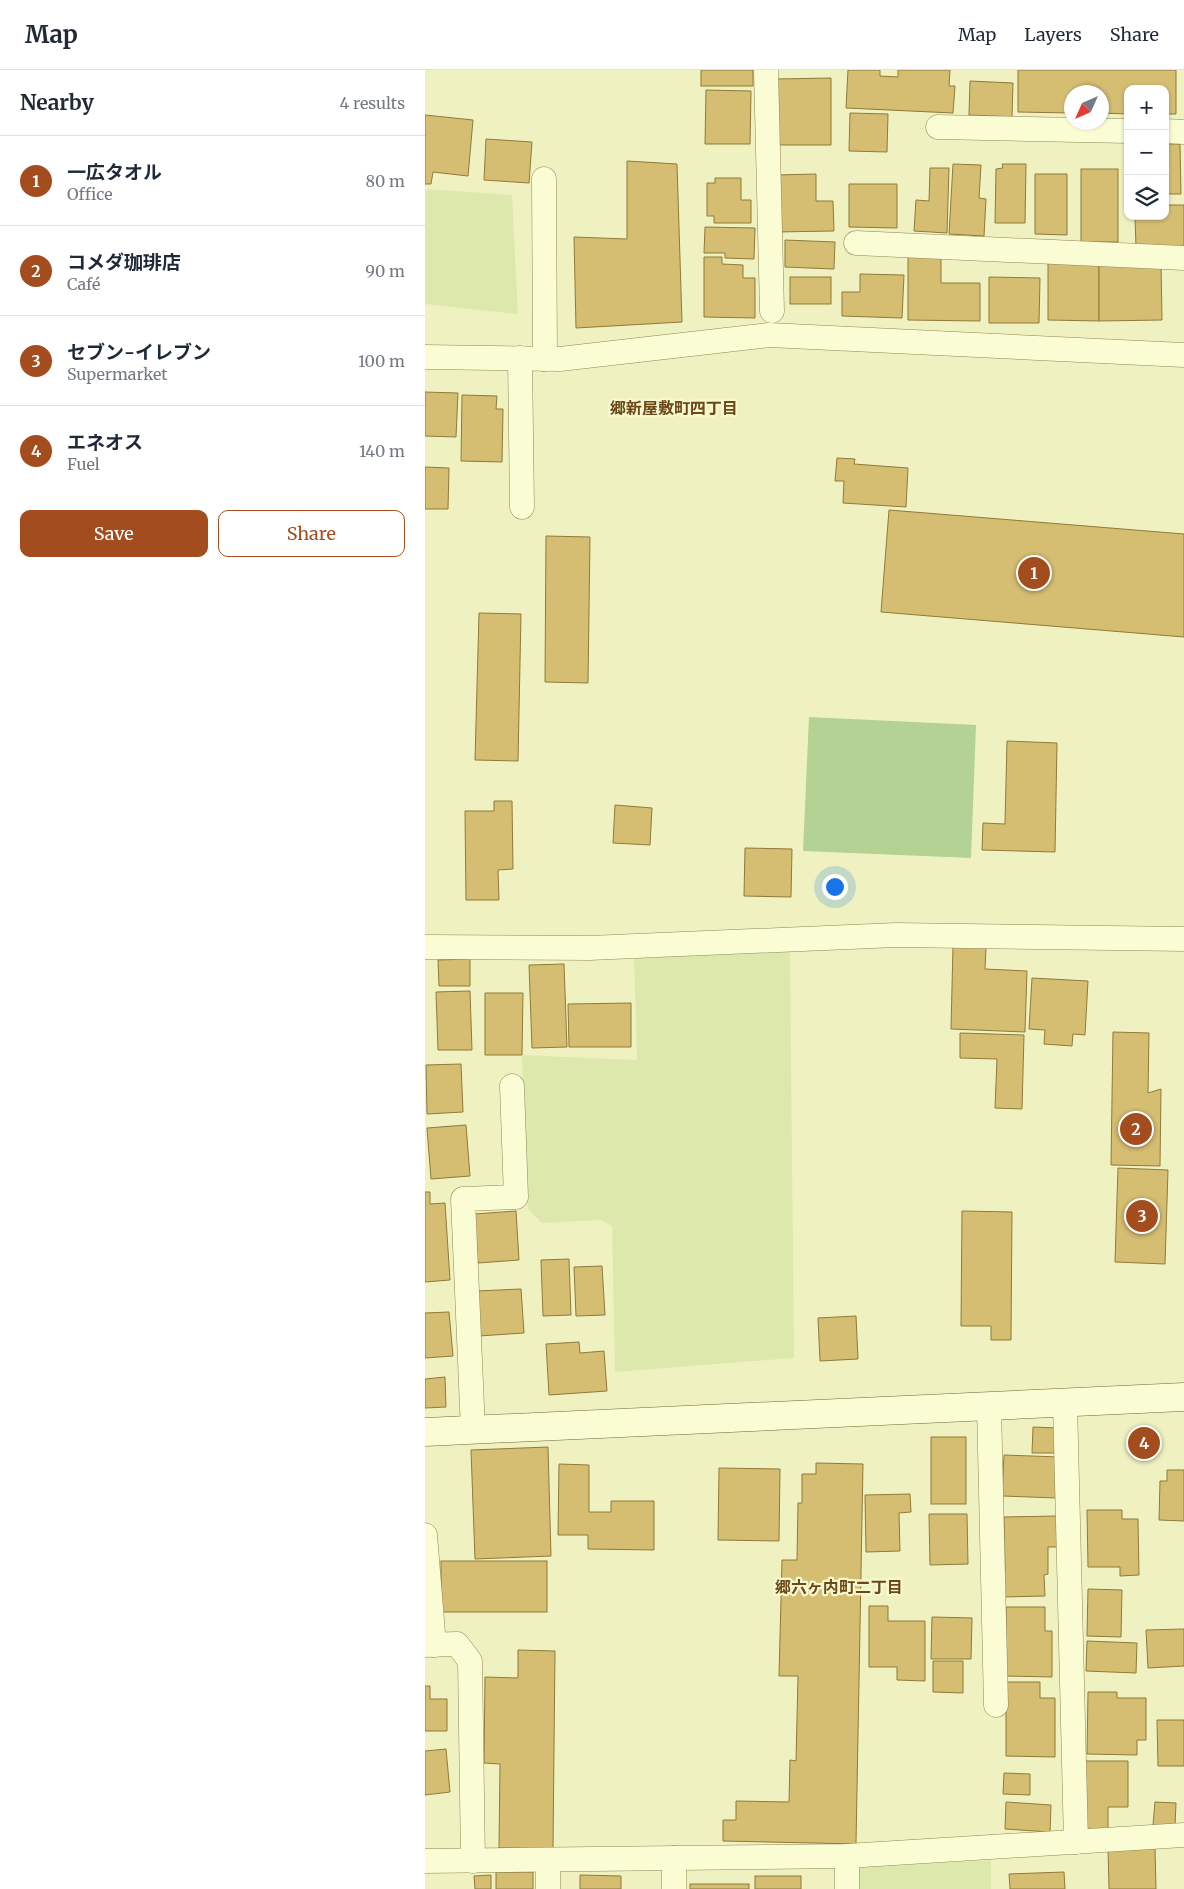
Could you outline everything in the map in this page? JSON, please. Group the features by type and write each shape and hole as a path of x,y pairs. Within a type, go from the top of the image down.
{"street":[{"path":"766,70 772,311"},
{"path":"938,127 1124,131"},
{"path":"1169,131 1184,132"},
{"path":"544,178 545,359"},
{"path":"856,243 1184,258"},
{"path":"425,356 561,359 769,335 1184,355"},
{"path":"520,358 522,507"},
{"path":"425,948 589,948 896,935 1184,939"},
{"path":"473,1430 463,1199 516,1197 512,1086"},
{"path":"425,1432 1184,1396"},
{"path":"1065,1402 1076,1842"},
{"path":"989,1406 996,1705"},
{"path":"425,1535 429,1645 457,1644 469,1661 473,1861"},
{"path":"425,1861 847,1856 1184,1835"},
{"path":"847,1856 847,1889"},
{"path":"674,1858 674,1889"},
{"path":"548,1860 548,1889"}],"green space":[{"path":"425,189 512,195 518,314 425,304"},
{"path":"809,717 976,725 971,858 803,851"},
{"path":"790,952 794,1358 615,1372 612,1226 601,1220 542,1223 528,1209 522,1055 637,1060 634,957"},
{"path":"991,1860 991,1889 858,1889 858,1868"}],"building":[{"path":"701,70 753,70 753,86 701,86"},
{"path":"848,70 880,70 880,76 898,77 898,70 950,70 949,86 955,86 953,113 846,108"},
{"path":"1018,70 1176,70 1176,114 1169,114 1169,85 1124,85 1124,114 1109,113 1109,85 1064,85 1064,113 1018,112"},
{"path":"831,78 831,145 777,145 776,79"},
{"path":"970,81 1013,83 1012,117 969,115"},
{"path":"706,90 751,91 750,144 705,144"},
{"path":"850,113 888,114 887,152 849,151"},
{"path":"425,115 473,120 468,176 433,172 431,184 425,184"},
{"path":"486,139 532,142 529,183 484,180"},
{"path":"1169,144 1180,144 1181,194 1169,194"},
{"path":"627,161 677,164 682,322 576,328 574,237 627,239"},
{"path":"953,164 981,165 979,198 986,199 984,236 949,234"},
{"path":"1002,164 1026,164 1025,223 995,223 996,169 1003,168"},
{"path":"930,168 949,168 947,233 914,231 916,200 929,201"},
{"path":"1081,169 1118,169 1118,242 1081,242"},
{"path":"816,174 816,201 833,201 834,231 776,232 776,175"},
{"path":"1035,174 1067,174 1067,235 1035,234"},
{"path":"715,178 741,178 741,200 751,200 751,223 714,223 714,216 707,216 707,183 715,183"},
{"path":"849,184 897,184 897,228 849,227"},
{"path":"1169,205 1184,205 1184,248 1136,248 1135,220 1169,220"},
{"path":"705,227 755,228 754,259 725,258 725,253 704,253"},
{"path":"785,240 835,242 834,269 785,267"},
{"path":"704,257 722,257 722,264 743,265 743,278 755,278 755,318 704,317"},
{"path":"908,257 941,257 941,283 980,283 980,321 908,320"},
{"path":"1048,261 1099,261 1099,321 1048,320"},
{"path":"1099,261 1161,262 1162,320 1099,321"},
{"path":"860,274 904,275 902,318 842,316 842,292 860,292"},
{"path":"790,277 831,277 831,304 790,304"},
{"path":"989,277 1040,278 1039,323 989,323"},
{"path":"425,392 458,393 456,437 425,436"},
{"path":"462,395 497,396 496,409 503,409 502,462 461,461"},
{"path":"837,458 855,459 854,464 908,468 906,507 843,503 844,481 835,481"},
{"path":"425,467 449,468 448,509 425,509"},
{"path":"889,510 1184,534 1184,637 881,612"},
{"path":"546,536 590,537 588,683 545,682"},
{"path":"479,613 521,614 518,761 475,760"},
{"path":"1007,741 1057,743 1055,852 982,850 983,823 1005,824"},
{"path":"494,801 512,801 513,869 498,870 499,900 466,900 465,811 494,811"},
{"path":"615,805 652,808 650,845 613,843"},
{"path":"745,848 792,849 791,897 744,896"},
{"path":"953,946 986,948 985,969 1027,971 1025,1032 951,1029"},
{"path":"470,959 470,986 439,986 438,960"},
{"path":"564,964 567,1047 532,1048 529,965"},
{"path":"1032,978 1088,981 1085,1035 1073,1034 1072,1046 1044,1044 1045,1030 1029,1029"},
{"path":"470,991 472,1050 438,1050 436,992"},
{"path":"485,993 523,993 522,1055 485,1055"},
{"path":"631,1003 631,1047 569,1047 568,1004"},
{"path":"1113,1032 1149,1033 1148,1093 1161,1089 1160,1166 1111,1165"},
{"path":"960,1033 1024,1035 1022,1109 995,1108 997,1059 960,1058"},
{"path":"461,1064 463,1112 427,1114 426,1065"},
{"path":"466,1125 470,1176 431,1179 427,1128"},
{"path":"1118,1168 1168,1170 1165,1264 1115,1262"},
{"path":"425,1192 430,1192 430,1204 445,1203 450,1280 425,1282"},
{"path":"516,1211 519,1260 478,1263 474,1214"},
{"path":"962,1211 1012,1212 1011,1340 991,1340 991,1326 961,1326"},
{"path":"569,1259 571,1315 543,1316 541,1260"},
{"path":"602,1266 605,1315 576,1316 574,1267"},
{"path":"521,1289 524,1333 479,1336 476,1291"},
{"path":"449,1312 453,1356 425,1358 425,1313"},
{"path":"856,1316 858,1359 820,1361 818,1318"},
{"path":"579,1342 580,1353 604,1351 607,1391 549,1395 546,1344"},
{"path":"445,1377 446,1407 425,1408 425,1379"},
{"path":"1033,1427 1057,1428 1056,1453 1032,1453"},
{"path":"931,1437 966,1437 966,1504 931,1504"},
{"path":"548,1447 551,1556 475,1559 471,1450"},
{"path":"1004,1455 1059,1457 1057,1498 1002,1496"},
{"path":"816,1463 863,1464 856,1844 723,1841 723,1820 736,1820 736,1801 789,1802 790,1760 796,1761 798,1676 779,1676 782,1560 797,1560 798,1503 802,1503 802,1474 816,1474"},
{"path":"559,1464 589,1465 589,1512 611,1512 611,1501 654,1501 654,1550 588,1549 588,1535 558,1535"},
{"path":"719,1468 780,1469 779,1541 718,1540"},
{"path":"1167,1470 1184,1470 1184,1521 1159,1520 1160,1481 1167,1481"},
{"path":"910,1494 911,1512 899,1513 900,1551 866,1552 865,1495"},
{"path":"1087,1510 1122,1510 1122,1519 1138,1519 1139,1575 1120,1576 1120,1567 1088,1567"},
{"path":"929,1514 967,1514 968,1564 930,1565"},
{"path":"1057,1516 1058,1547 1048,1547 1048,1574 1044,1575 1045,1596 1002,1597 1001,1571 1005,1571 1004,1517"},
{"path":"441,1561 547,1561 547,1612 441,1612"},
{"path":"1088,1589 1122,1590 1121,1637 1087,1636"},
{"path":"869,1606 888,1606 888,1621 925,1621 925,1681 897,1680 897,1667 869,1667"},
{"path":"1006,1607 1045,1607 1045,1631 1052,1631 1052,1677 1006,1676"},
{"path":"932,1617 972,1618 971,1659 931,1659"},
{"path":"1184,1629 1184,1666 1148,1668 1146,1630"},
{"path":"1087,1641 1137,1643 1136,1673 1086,1671"},
{"path":"518,1650 555,1651 553,1849 499,1848 500,1764 484,1763 485,1677 518,1678"},
{"path":"933,1661 963,1661 963,1693 933,1692"},
{"path":"1006,1682 1040,1682 1040,1698 1055,1698 1055,1757 1006,1756"},
{"path":"425,1686 430,1686 430,1699 447,1699 447,1731 425,1731"},
{"path":"1088,1692 1117,1692 1117,1698 1146,1698 1146,1740 1137,1740 1137,1755 1087,1754"},
{"path":"1157,1720 1184,1720 1184,1766 1158,1766"},
{"path":"446,1749 450,1792 425,1795 425,1751"},
{"path":"1085,1761 1128,1761 1128,1807 1108,1807 1108,1834 1084,1833"},
{"path":"1004,1773 1030,1774 1030,1795 1003,1794"},
{"path":"1006,1802 1051,1805 1050,1832 1005,1829"},
{"path":"1155,1802 1176,1803 1175,1826 1153,1825"},
{"path":"1155,1847 1156,1889 1109,1889 1108,1848"},
{"path":"496,1872 533,1872 533,1889 496,1889"},
{"path":"1064,1872 1065,1889 1010,1889 1009,1874"},
{"path":"491,1875 491,1889 475,1889 474,1876"},
{"path":"580,1875 621,1876 621,1889 580,1889"},
{"path":"755,1876 801,1876 801,1889 755,1889"},
{"path":"690,1884 749,1884 749,1889 690,1889"}],"place":[{"name":"一広タオル","path":"1034,573"},
{"name":"コメダ珈琲店","path":"1136,1129"},
{"name":"セブン-イレブン","path":"1142,1216"},
{"name":"エネオス","path":"1144,1443"}],"district":[{"name":"郷新屋敷町四丁目","path":"674,408"},
{"name":"郷六ヶ内町二丁目","path":"839,1587"}]}
